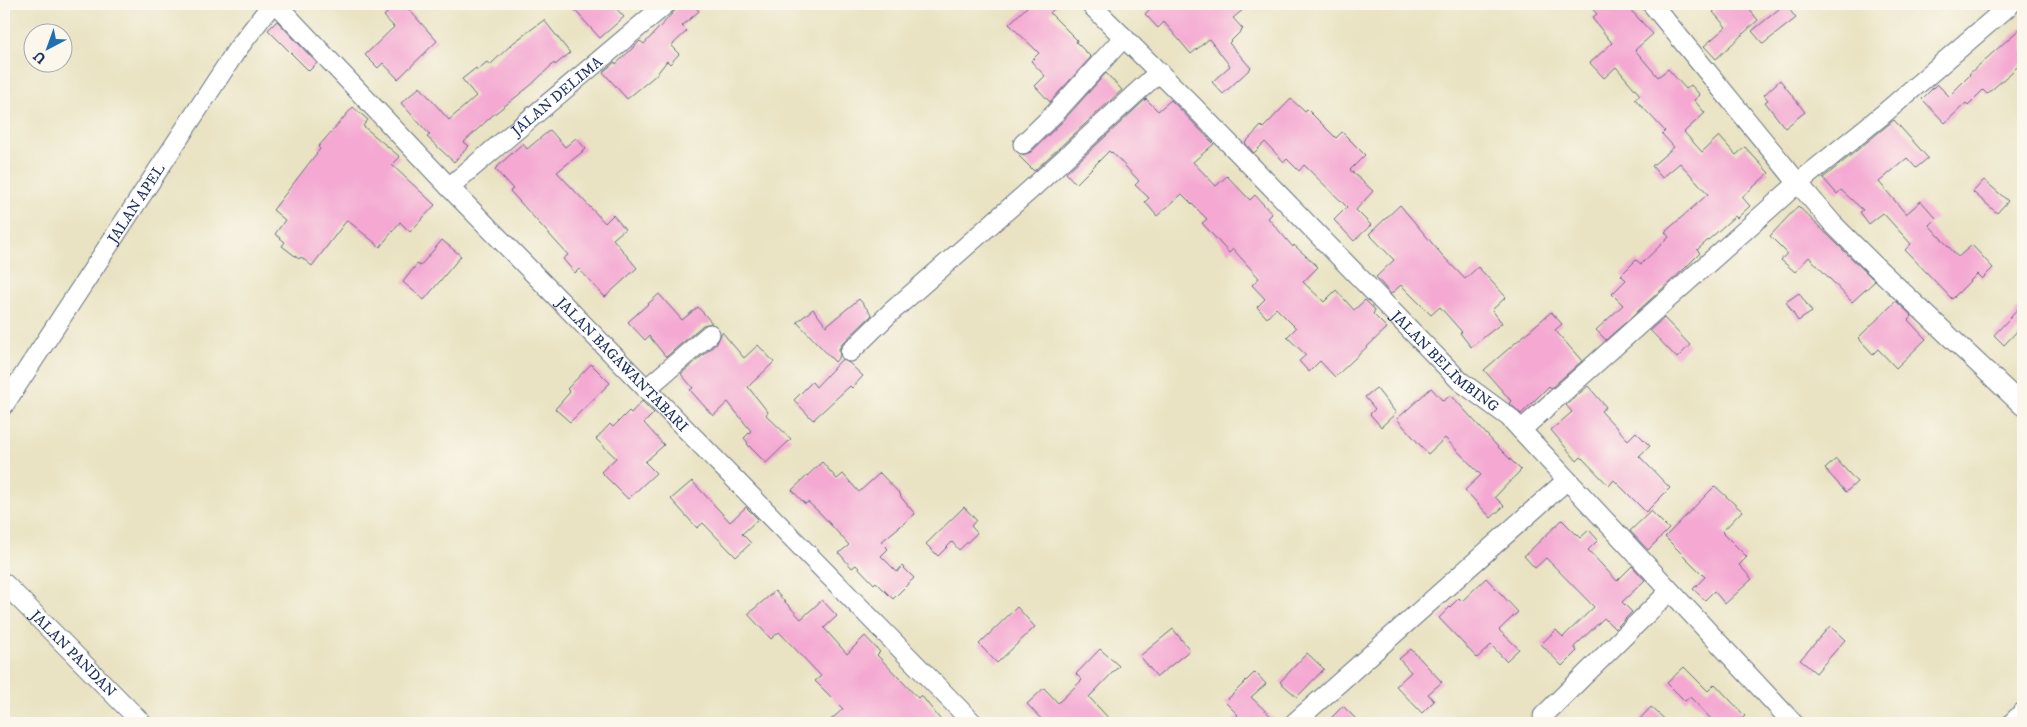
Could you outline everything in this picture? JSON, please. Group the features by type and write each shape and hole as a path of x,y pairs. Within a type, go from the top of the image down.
{"street":[{"name":"JALAN BAGAWANTABARI","path":"274,4 449,187 972,723"},
{"name":"JALAN APEL","path":"4,405 236,51 274,4"},
{"name":"JALAN DELIMA","path":"449,187 666,4"},
{"name":"JALAN BELIMBING","path":"1090,4 1159,72 1460,381 1509,417 1793,723"},
{"path":"1652,4 1833,224 2023,406"},
{"path":"1521,430 1798,183 1882,116 2003,6"},
{"path":"1023,144 1054,114 1124,37"},
{"path":"850,352 891,312 1029,191 1159,72"},
{"path":"646,389 710,334"},
{"path":"1294,723 1567,480"},
{"name":"JALAN PANDAN","path":"4,583 142,723"},
{"path":"1543,716 1670,590"},
{"path":"2012,723 2023,712"}],"building":[{"path":"397,4 404,4 437,41 398,79 383,63 378,68 365,55 394,27 384,16"},
{"path":"569,4 612,4 624,17 600,38"},
{"path":"681,4 692,4 699,11 682,26 687,31 671,46 679,54 670,64 667,61 656,75 627,99 603,72 615,62 616,64 640,41 644,44"},
{"path":"1030,4 1059,4 1050,13 1091,57 1050,102 1035,86 1045,76 1031,61 1039,53 1009,24"},
{"path":"1155,4 1250,4 1233,18 1243,29 1229,43 1251,68 1223,94 1212,82 1230,66 1209,39 1191,54 1164,22 1158,28 1145,14"},
{"path":"1588,4 1625,4 1653,34 1635,50 1658,77 1668,69 1686,89 1691,85 1700,95 1694,100 1705,113 1684,132 1702,152 1719,136 1736,155 1745,147 1769,173 1742,197 1750,206 1737,218 1735,216 1697,250 1700,253 1683,270 1606,340 1596,330 1623,305 1612,294 1626,280 1621,275 1636,260 1641,264 1669,237 1665,232 1708,194 1680,163 1662,178 1652,166 1674,147 1662,134 1665,131 1635,99 1640,95 1616,67 1604,78 1590,63 1612,43 1592,18 1597,14"},
{"path":"1723,4 1745,4 1758,20 1716,59 1704,46 1726,27 1713,12"},
{"path":"1785,4 1796,18 1763,44 1752,31"},
{"path":"544,20 570,53 555,65 554,63 464,142 469,146 454,162 427,137 430,135 401,103 420,87 449,120 476,96 462,79 487,62 490,65 513,43"},
{"path":"277,21 317,63 309,71 268,30"},
{"path":"2023,26 2023,62 1987,94 1983,90 1945,123 1922,99 1937,84 1949,96 1969,74"},
{"path":"1106,73 1122,90 1034,171 1019,156 1031,152 1062,122"},
{"path":"1780,80 1805,112 1785,128 1765,102 1768,100 1764,95"},
{"path":"1146,99 1158,111 1171,100 1214,144 1193,162 1216,186 1227,176 1250,200 1255,195 1272,214 1268,218 1293,247 1294,245 1318,267 1303,282 1324,302 1336,290 1354,310 1365,300 1375,310 1373,314 1387,328 1335,377 1320,361 1309,372 1299,361 1306,355 1287,337 1296,328 1276,308 1267,318 1257,307 1265,299 1252,285 1259,278 1233,249 1229,253 1202,223 1207,219 1182,194 1157,216 1145,202 1149,198 1135,185 1139,181 1109,151 1076,184 1066,173"},
{"path":"1291,99 1305,112 1307,109 1336,138 1342,132 1365,155 1350,170 1373,191 1356,210 1371,225 1354,241 1334,220 1347,207 1304,165 1299,171 1287,159 1284,162 1265,142 1254,153 1245,143 1261,126 1263,128"},
{"path":"353,107 368,120 363,126 400,157 392,165 435,205 410,232 400,222 380,247 347,220 312,266 282,246 285,242 275,234 285,220 273,210 320,149 318,147"},
{"path":"1894,120 1928,158 1916,168 1907,158 1879,182 1906,214 1921,201 1936,218 1929,225 1958,257 1972,245 1993,268 1982,279 1977,274 1952,299 1905,250 1911,244 1883,213 1869,224 1860,212 1863,210 1841,190 1837,194 1823,178"},
{"path":"550,130 565,147 576,138 586,149 557,172 605,223 613,215 625,229 613,239 637,268 605,297 579,269 575,273 563,259 568,255 510,191 513,189 495,169 523,143 527,149"},
{"path":"1984,180 2008,201 1997,213 1973,192"},
{"path":"1400,205 1465,279 1478,267 1506,297 1492,310 1502,323 1471,347 1460,333 1462,332 1440,307 1431,315 1401,285 1391,294 1376,277 1394,260 1369,234"},
{"path":"1798,206 1875,281 1852,302 1809,257 1795,272 1781,260 1787,253 1770,236"},
{"path":"442,240 461,256 424,300 403,282 417,264 420,266"},
{"path":"1799,293 1812,312 1798,321 1786,302"},
{"path":"659,294 682,320 698,307 712,323 703,325 666,357 649,336 645,340 628,322"},
{"path":"859,299 872,315 842,344 839,349 840,356 835,362 797,322 813,309 826,326"},
{"path":"1896,301 1912,316 1908,320 1926,339 1896,368 1878,349 1873,354 1858,338"},
{"path":"2023,304 2023,325 2004,345 1994,335"},
{"path":"1551,312 1562,324 1555,330 1582,361 1551,388 1549,386 1521,414 1509,403 1511,401 1484,370"},
{"path":"1664,318 1690,345 1677,358 1650,330"},
{"path":"722,332 744,358 758,345 774,362 748,387 768,412 766,415 791,439 766,463 747,444 744,438 751,431 728,402 713,416 690,390 693,388 681,374 717,343"},
{"path":"842,359 863,376 852,388 850,386 813,420 794,400 812,382 816,387"},
{"path":"591,364 610,383 570,422 555,409 570,392 567,389"},
{"path":"1588,386 1606,407 1601,411 1628,440 1636,432 1650,446 1639,456 1670,488 1646,512 1614,480 1609,486 1581,457 1577,461 1551,430 1572,412 1566,405"},
{"path":"1376,388 1396,413 1381,427 1370,414 1375,409 1365,397"},
{"path":"1431,388 1443,401 1451,395 1521,470 1495,497 1504,506 1491,518 1465,490 1481,475 1445,438 1428,454 1397,419"},
{"path":"642,401 654,413 644,423 664,445 645,462 656,473 628,499 601,472 616,458 596,439 610,424 613,427 629,411 631,413"},
{"path":"1836,459 1857,482 1846,492 1825,469"},
{"path":"822,462 837,479 843,474 859,492 880,473 901,495 915,514 881,542 888,549 881,556 897,572 902,566 914,578 893,599 876,582 874,584 856,565 852,568 839,553 849,545 821,514 808,502 805,504 792,490"},
{"path":"692,481 730,522 746,507 758,519 742,534 751,543 736,557 703,523 697,528 671,499"},
{"path":"1715,486 1742,511 1722,532 1747,557 1739,565 1752,579 1725,604 1714,591 1705,600 1693,589 1705,577 1665,537"},
{"path":"964,507 976,520 971,526 977,533 959,550 952,542 938,556 926,544"},
{"path":"1651,511 1669,529 1648,550 1630,531"},
{"path":"1562,520 1580,538 1589,530 1598,540 1588,550 1617,581 1632,566 1645,580 1622,602 1632,612 1615,629 1604,618 1574,647 1577,651 1562,666 1541,644 1556,630 1563,637 1594,607 1546,558 1535,568 1524,556"},
{"path":"1486,578 1518,612 1499,630 1519,649 1506,661 1491,645 1477,658 1439,618 1459,598 1462,601"},
{"path":"775,591 801,619 822,600 837,616 824,628 847,654 865,636 880,652 877,655 918,698 921,695 943,723 827,723 843,709 815,681 821,676 779,632 771,639 748,614"},
{"path":"1017,607 1035,627 997,663 979,644"},
{"path":"1830,626 1845,640 1816,673 1800,660"},
{"path":"1173,629 1190,650 1157,677 1140,656"},
{"path":"1100,649 1119,666 1089,697 1113,723 1045,723 1027,704 1044,688 1058,703 1082,680 1076,674"},
{"path":"1411,649 1442,682 1428,694 1434,701 1422,713 1396,686 1411,672 1399,659"},
{"path":"1307,653 1324,669 1297,697 1280,682"},
{"path":"1684,667 1708,691 1715,684 1745,716 1737,723 1715,723 1690,697 1685,701 1667,683"},
{"path":"1255,672 1266,684 1251,697 1278,723 1231,723 1238,715 1225,702"},
{"path":"1343,706 1360,723 1326,723"},
{"path":"1651,707 1669,723 1636,723"}]}
